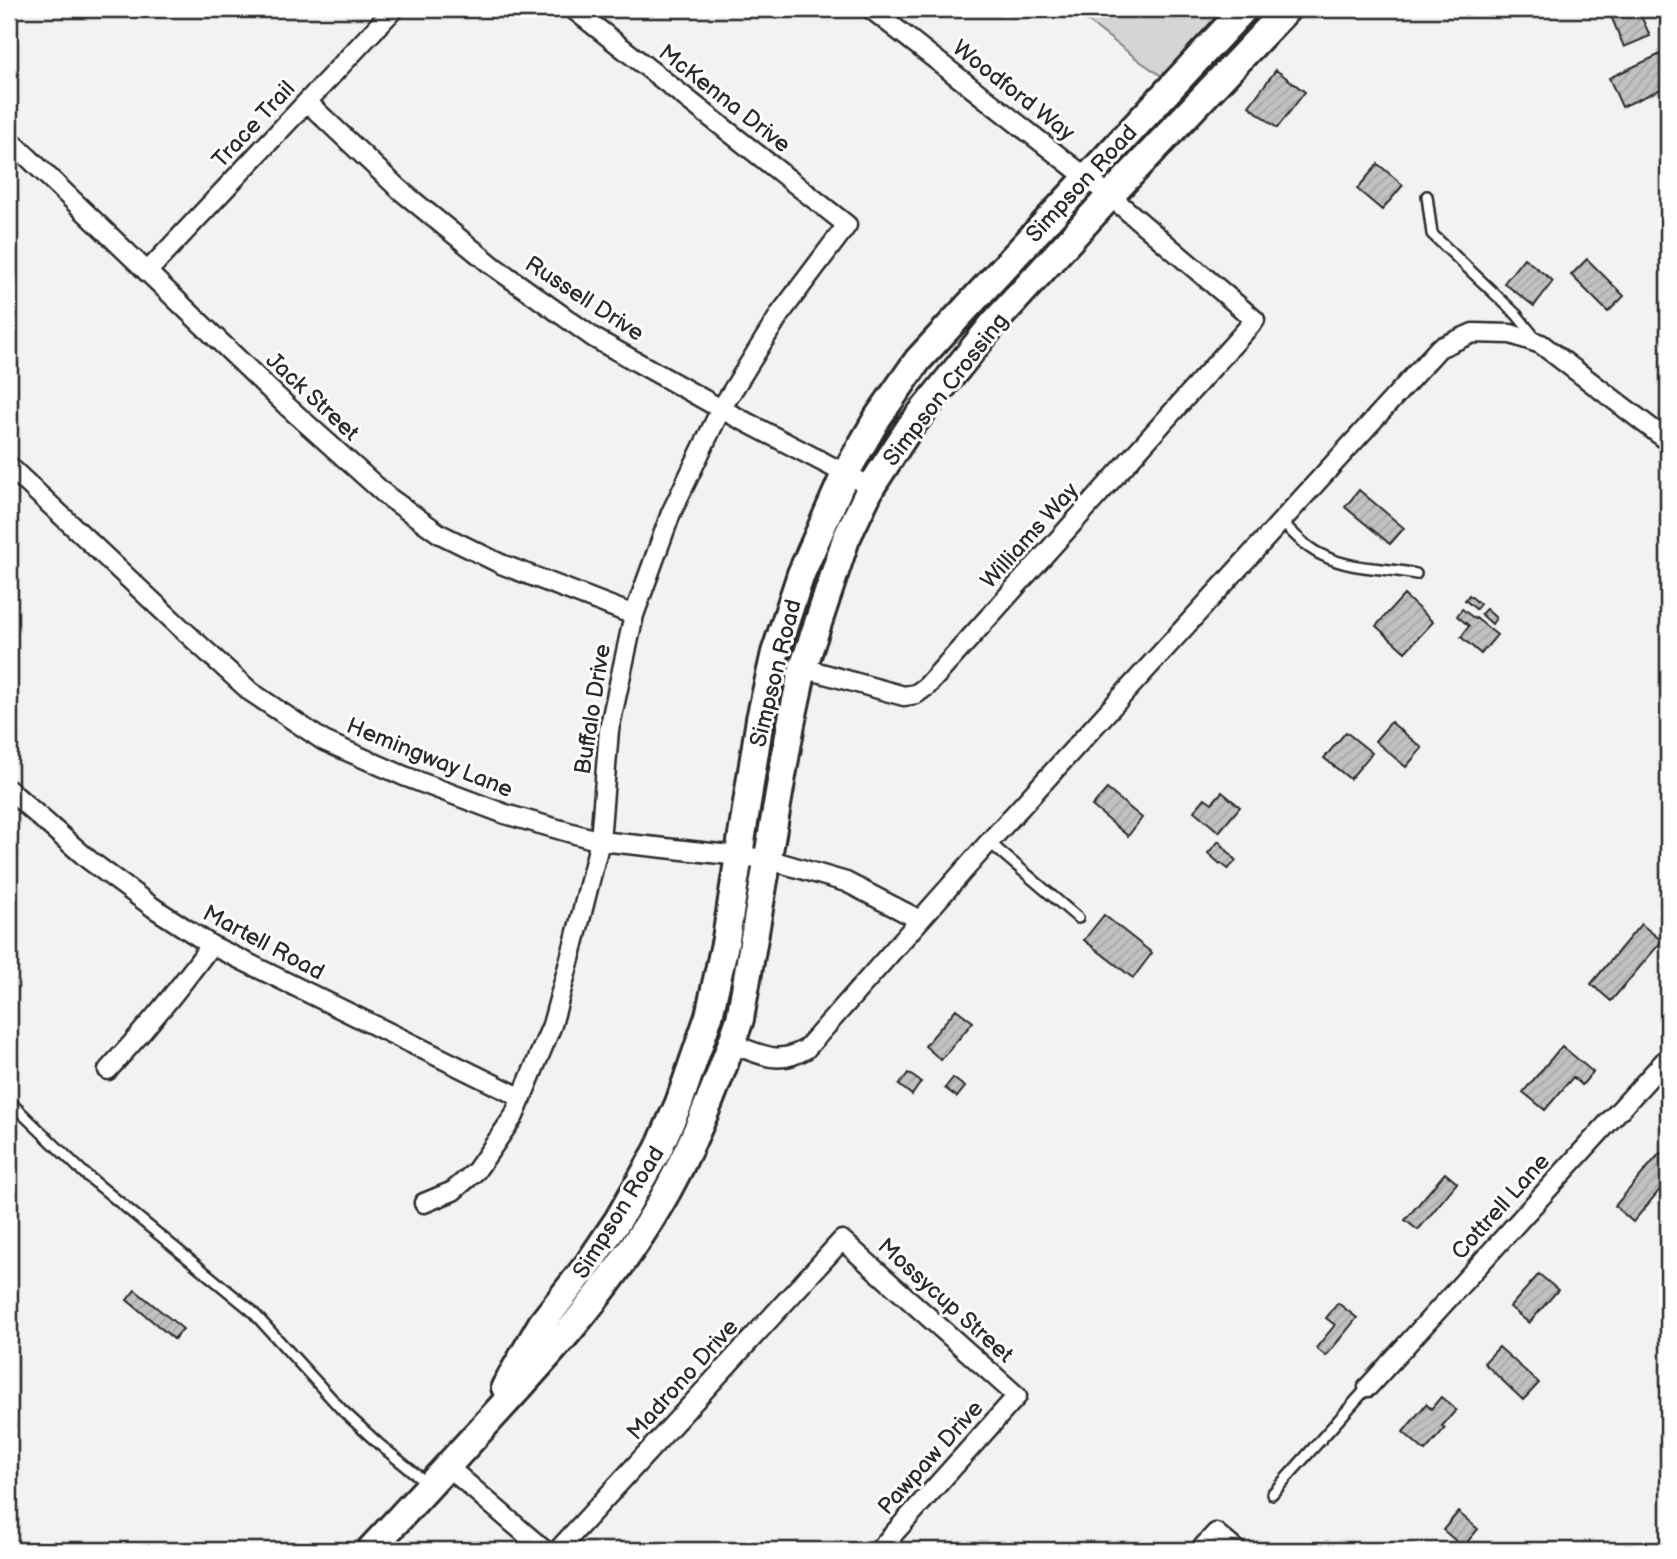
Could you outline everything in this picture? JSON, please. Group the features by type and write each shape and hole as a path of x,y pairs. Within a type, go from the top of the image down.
{"street":[{"name":"Trace Trail","path":"147,272 394,9"},
{"name":"McKenna Drive","path":"573,9 847,225"},
{"name":"Woodford Way","path":"871,9 1110,196 1255,320"},
{"name":"Simpson Road","path":"479,1431 542,1324 618,1220 658,1150 679,1103 709,1016 726,939 760,719 775,653 801,574 845,474 878,417 918,360 1244,9"},
{"name":"Simpson Crossing","path":"767,859 803,668 846,539 871,487 910,427 993,323 1287,9"},
{"name":"Russell Drive","path":"307,102 400,190 493,267 594,338 721,409 871,487"},
{"name":"Jack Street","path":"9,139 289,408 387,496 440,534 501,564 634,615"},
{"name":"Buffalo Drive","path":"424,1203 453,1191 477,1171 514,1116 522,1098 552,1024 575,944 600,841 609,730 634,615 671,513 721,409 780,314 847,225"},
{"name":"Williams Way","path":"803,668 904,696 916,694 927,686 1255,320"},
{"path":"732,1044 777,1059 793,1057 806,1049 1210,597 1439,348 1473,333 1511,334 1541,344 1668,441"},
{"name":"Hemingway Lane","path":"9,466 251,692 324,741 404,776 505,814 600,841 767,859 846,882 920,920"},
{"name":"Martell Road","path":"9,790 89,860 154,908 211,945 522,1098"},
{"name":"Simpson Road","path":"370,1550 562,1340 610,1280 657,1209 708,1104 740,1019 767,859"},
{"path":"108,1070 152,1023 211,945"},
{"name":"Cottrell Lane","path":"1368,1387 1668,1057"},
{"name":"Mossycup Street","path":"842,1240 1017,1396"},
{"name":"Madrono Drive","path":"558,1550 842,1240"},
{"name":"Pawpaw Drive","path":"880,1550 1017,1396"},
{"path":"447,1466 544,1550"},
{"path":"1200,1550 1216,1533 1236,1550"}],"lane":[{"path":"1427,196 1432,234 1517,315 1541,344"},
{"path":"1281,521 1301,541 1322,556 1343,563 1416,574"},
{"path":"989,842 1078,918"},
{"path":"9,1101 85,1174 251,1310 342,1410 430,1485"},
{"path":"1272,1494 1368,1387"}],"shaded area":[{"path":"1072,9 1224,9 1163,77"}],"building":[{"path":"1608,9 1638,9 1650,36 1624,47"},
{"path":"1667,51 1668,86 1622,107 1609,78"},
{"path":"1276,70 1305,92 1277,128 1249,106"},
{"path":"1668,129 1668,151 1660,133"},
{"path":"1378,164 1403,185 1382,210 1357,189"},
{"path":"1524,258 1553,281 1534,306 1504,283"},
{"path":"1587,259 1624,296 1608,312 1571,275"},
{"path":"1359,490 1404,528 1390,544 1345,507"},
{"path":"1404,595 1433,622 1405,652 1376,626"},
{"path":"1469,595 1480,604 1476,609 1465,600"},
{"path":"1462,609 1497,635 1481,654 1461,637 1469,626 1457,616"},
{"path":"1486,609 1496,618 1492,624 1481,614"},
{"path":"1391,722 1422,748 1406,767 1375,741"},
{"path":"1346,732 1372,753 1350,779 1324,758"},
{"path":"1107,789 1142,818 1128,836 1092,806"},
{"path":"1222,792 1240,807 1219,832 1194,811 1205,798 1212,803"},
{"path":"1219,841 1236,861 1228,869 1208,853"},
{"path":"1104,915 1152,953 1133,978 1084,940"},
{"path":"1641,924 1662,941 1611,1001 1591,984"},
{"path":"956,1009 973,1022 941,1060 925,1046"},
{"path":"1562,1046 1593,1072 1582,1085 1573,1077 1545,1110 1523,1092"},
{"path":"908,1073 921,1082 912,1095 899,1085"},
{"path":"953,1078 965,1087 957,1097 945,1088"},
{"path":"1660,1153 1668,1160 1668,1180 1633,1222 1615,1206"},
{"path":"1445,1173 1457,1183 1418,1230 1405,1220"},
{"path":"1539,1274 1558,1290 1529,1323 1510,1307"},
{"path":"135,1290 183,1329 174,1339 127,1300"},
{"path":"1338,1303 1357,1318 1326,1356 1316,1348 1335,1325 1326,1318"},
{"path":"1499,1347 1539,1383 1523,1400 1484,1363"},
{"path":"1441,1397 1456,1410 1425,1451 1403,1432 1426,1404 1431,1409"},
{"path":"1458,1512 1478,1529 1463,1547 1443,1530"}]}
